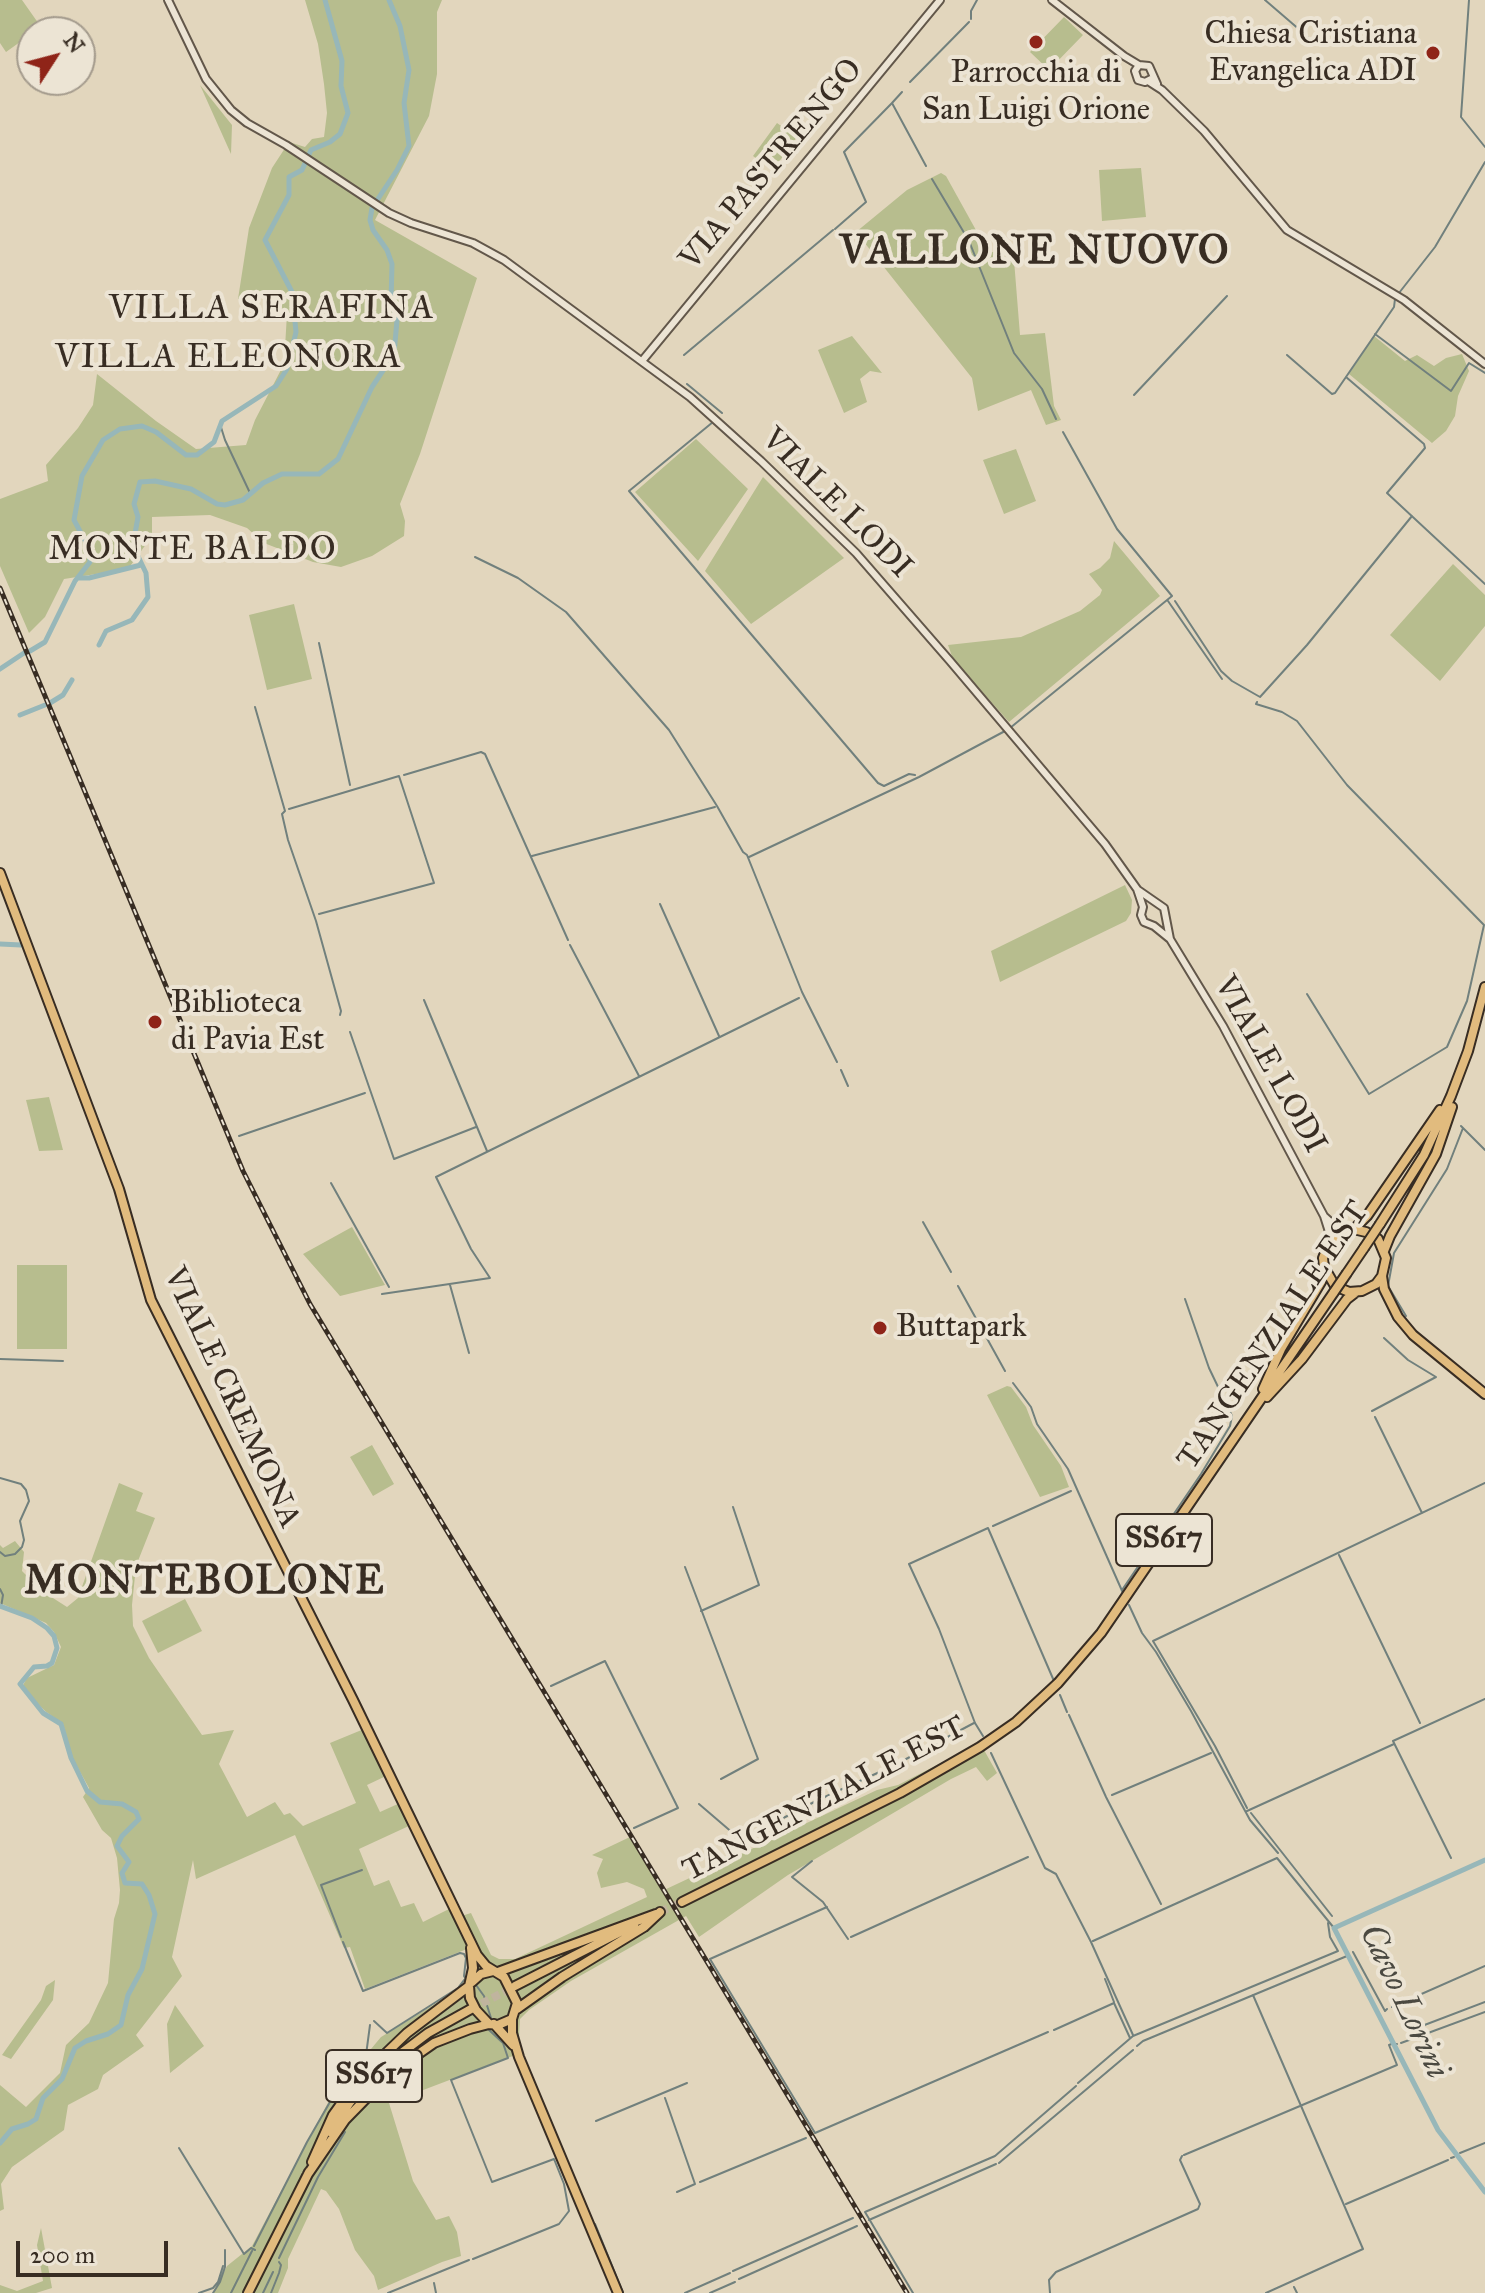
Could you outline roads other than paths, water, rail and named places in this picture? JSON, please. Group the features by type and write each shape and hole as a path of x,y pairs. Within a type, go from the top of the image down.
{"main road":[{"name":"VIALE CREMONA","path":"0,873 119,1189 151,1300 353,1700 461,1925 477,1955 495,1972"},
{"name":"TANGENZIALE EST","path":"682,1902 900,1793 980,1747 1016,1722 1072,1670 1101,1633 1409,1180 1437,1128 1459,1076 1485,987"},
{"path":"1257,1404 1281,1349 1321,1282 1325,1250 1334,1237 1351,1230 1367,1216 1435,1119 1450,1090 1477,1017"},
{"path":"1368,1290 1382,1276 1386,1267 1384,1251 1390,1236 1436,1154 1473,1046 1477,1017"},
{"path":"1351,1230 1372,1235 1384,1251"},
{"path":"1324,1267 1335,1286 1382,1295 1413,1335 1485,1394"},
{"path":"1382,1276 1390,1304"},
{"path":"1257,1404 1302,1359 1347,1299 1356,1292"},
{"path":"308,2174 327,2126 358,2080 407,2033 481,1974 495,1972 660,1912"},
{"path":"515,1986 660,1912"},
{"path":"618,2293 519,2057 513,2040 512,2019 517,2009 632,1935 660,1912"},
{"name":"VIALE CREMONA","path":"461,1925 472,1951 470,1984"},
{"path":"495,1972 513,1992 517,2009"},
{"path":"470,1984 470,1998 476,2010 510,2041 519,2057"},
{"name":"SS617","path":"248,2293 341,2115 375,2074 415,2042 471,2009"},
{"path":"308,2174 345,2120 391,2073 434,2043 512,2019"}],"street":[{"name":"VIALE LODI","path":"168,0 206,79 216,94 247,123 389,213 473,243 504,260 690,397 721,424 856,553 1105,844 1137,889 1143,907"},
{"name":"VIA PASTRENGO","path":"642,361 940,0"},
{"path":"1052,0 1137,68 1138,80 1150,78"},
{"path":"1137,68 1149,66 1150,78 1219,148 1287,230 1404,300 1485,364"},
{"name":"VIALE LODI","path":"1137,889 1154,902"},
{"path":"1154,902 1164,908 1165,916 1161,923 1154,926 1144,922 1141,915 1143,907 1154,902"},
{"name":"VIALE LODI","path":"1165,916 1170,939 1223,1026 1324,1216 1330,1235 1325,1250"},
{"name":"VIALE LODI","path":"1154,926 1170,939"},
{"path":"1324,1216 1336,1227 1351,1230"}],"waterway":[{"path":"30,651 45,642 75,581 90,562 89,548 74,520 82,476 103,440 120,429 142,426 156,432 186,455 197,455 214,442 222,421 276,386 287,369 296,332 292,292 265,240 289,195 289,177 302,170 311,150 340,134 348,113 341,86 342,61 325,0"},
{"path":"99,645 106,631 132,620 148,597 146,573 136,552 134,539 138,517 134,504 140,482 155,481 191,489 217,504 225,505 243,500 263,483 282,474 319,474 338,459 372,387 394,354 397,320 391,301 392,264 370,220 372,208 409,146 404,103 409,70 400,26 389,0"},
{"path":"971,19 971,11 977,0"},
{"path":"1265,0 1308,37"},
{"path":"1469,0 1461,117 1485,147"},
{"path":"910,82 969,22"},
{"path":"902,92 892,103 926,166"},
{"path":"835,229 866,202 844,152 892,103"},
{"path":"1399,293 1435,247 1485,162"},
{"path":"932,179 969,241 1014,353 1042,389 1056,419"},
{"path":"684,355 833,230"},
{"path":"1134,395 1227,296"},
{"path":"1287,355 1332,394 1335,393 1394,307 1395,299"},
{"path":"1375,334 1451,391 1469,363 1485,373"},
{"path":"1346,377 1424,444 1425,448 1387,493 1485,584"},
{"path":"687,384 722,413"},
{"path":"713,422 629,491 878,783 884,786 909,774 915,775"},
{"path":"220,424 250,493"},
{"path":"1010,728 1172,596 1117,529 1063,432"},
{"path":"1175,601 1221,671 1260,697 1307,645 1412,516"},
{"path":"475,557 518,578 566,612 669,730 747,855 802,992 837,1062"},
{"path":"78,578 141,565"},
{"path":"1168,601 1222,679"},
{"path":"319,643 350,785"},
{"path":"0,669 24,653"},
{"path":"50,703 63,695 72,680"},
{"path":"1257,702 1297,721 1347,785 1484,925 1467,1001 1447,1047 1369,1094 1307,994"},
{"path":"20,715 45,705"},
{"path":"255,707 285,811 282,814 288,840 316,921 340,1015"},
{"path":"749,857 919,777 1005,731"},
{"path":"404,775 481,752 485,754 568,940"},
{"path":"289,809 399,776 434,883 319,914"},
{"path":"532,856 715,807"},
{"path":"660,904 719,1036"},
{"path":"0,944 21,945"},
{"path":"570,945 639,1076"},
{"path":"382,1294 490,1278 471,1249 436,1177 799,998"},
{"path":"424,1000 487,1151"},
{"path":"350,1032 394,1159 476,1127"},
{"path":"841,1070 848,1086"},
{"path":"239,1136 365,1093"},
{"path":"1461,1126 1485,1150"},
{"path":"1406,1316 1388,1286 1394,1253 1447,1169 1463,1128"},
{"path":"331,1183 389,1287"},
{"path":"923,1222 951,1272"},
{"path":"450,1285 469,1353"},
{"path":"958,1286 1005,1371"},
{"path":"1122,1590 1230,1426 1232,1416 1209,1368 1185,1299"},
{"path":"1372,1411 1436,1377 1408,1360 1384,1338"},
{"path":"0,1359 63,1361"},
{"path":"1013,1383 1068,1469 1123,1593"},
{"path":"1375,1417 1422,1513"},
{"path":"0,1478 21,1484 29,1501 20,1521 24,1540 22,1547 15,1554 5,1556 0,1552"},
{"path":"1247,1808 1215,1746 1153,1641 1485,1483"},
{"path":"993,1526 1071,1491"},
{"path":"701,1611 759,1585 733,1507"},
{"path":"983,1736 909,1564 988,1528 1054,1681"},
{"path":"1339,1555 1420,1723"},
{"path":"685,1567 758,1759 721,1779"},
{"path":"0,1589 3,1595 1,1607"},
{"path":"1129,1605 1142,1633 1191,1711 1250,1820 1278,1853"},
{"path":"0,1606 32,1618 54,1636 57,1648 52,1663 34,1667 20,1684 43,1713 61,1724 71,1758 87,1791 100,1802 122,1804 136,1812 139,1819 122,1836 117,1846 129,1862 122,1873 125,1883 142,1884 155,1914 142,1969 128,1995 121,2025 75,2048 62,2079 43,2098 36,2119 12,2129 0,2143"},
{"path":"551,1686 605,1661 678,1808 634,1828"},
{"path":"1060,1695 1067,1712"},
{"path":"1451,1858 1393,1741 1485,1699"},
{"path":"1069,1715 1106,1797 1161,1904"},
{"path":"891,1767 974,1723"},
{"path":"1247,1811 1394,1744"},
{"path":"991,1753 1045,1868 1056,1874 1091,1942 1133,2035"},
{"path":"1112,1795 1211,1753"},
{"path":"699,1804 741,1840 884,1770"},
{"path":"1251,1813 1332,1916"},
{"path":"851,1937 1028,1857"},
{"path":"1093,1941 1277,1858 1334,1928"},
{"name":"Cavo Lorini","path":"1485,1860 1334,1928 1438,2130 1485,2192"},
{"path":"812,1861 792,1877 823,1902 848,1939"},
{"path":"341,1937 321,1885 362,1870"},
{"path":"827,1907 710,1959 815,2133 1048,2032"},
{"path":"1078,2083 1133,2036 1338,1951 1330,1937 1328,1923"},
{"path":"343,1942 363,1991 460,1953 466,1958 464,1976 467,1981"},
{"path":"1353,1952 1385,2011 1387,2009"},
{"path":"1137,2046 1347,1956"},
{"path":"1392,2007 1485,1966"},
{"path":"1105,1979 1114,2002"},
{"path":"374,2021 387,2033 458,1988 464,1980"},
{"path":"476,1985 484,1996 491,2018"},
{"path":"1253,1995 1363,2249 1266,2293"},
{"path":"1407,2029 1485,2002"},
{"path":"1054,2030 1114,2003 1130,2038"},
{"path":"1401,2043 1485,2012"},
{"path":"254,2246 334,2095 366,2055 370,2025"},
{"path":"473,2259 559,2224 569,2211 564,2184 554,2159 492,2182 451,2080 508,2058 503,2043 489,2030"},
{"path":"1184,2155 1397,2065 1389,2045 1394,2043"},
{"path":"999,2163 1133,2050"},
{"path":"596,2121 687,2083"},
{"path":"913,2293 865,2212 995,2156 1076,2086"},
{"path":"665,2098 695,2184 677,2192"},
{"path":"279,2258 318,2177 345,2132"},
{"path":"700,2182 806,2138"},
{"path":"1460,2153 1485,2143"},
{"path":"179,2148 244,2254 251,2248 255,2250"},
{"path":"1050,2293 1049,2280 1056,2272 1198,2209 1200,2204 1180,2160 1182,2156"},
{"path":"1346,2204 1448,2160"},
{"path":"869,2220 996,2164"},
{"path":"733,2271 853,2218"},
{"path":"595,2224 623,2293"},
{"path":"739,2279 857,2226"},
{"path":"213,2293 225,2267 225,2250"},
{"path":"231,2293 252,2251"},
{"path":"388,2293 469,2260"},
{"path":"271,2293 279,2273 279,2262"},
{"path":"199,2293 213,2288 223,2266"},
{"path":"263,2293 273,2272"},
{"path":"685,2293 730,2273"},
{"path":"710,2293 735,2282"},
{"path":"434,2283 436,2293"},
{"path":"1294,2287 1297,2293"}],"tunnel":[{"path":"660,1912 682,1902"},
{"path":"471,2009 514,1987"}],"railway":[{"path":"0,588 243,1171 310,1304 907,2293"}],"place":[{"name":"Parrocchia di San Luigi Orione","path":"1036,42"},
{"name":"Chiesa Cristiana Evangelica ADI","path":"1433,53"},
{"name":"Biblioteca di Pavia Est","path":"155,1022"},
{"name":"Buttapark","path":"880,1328"}],"district":[{"name":"VALLONE NUOVO","path":"1035,253"},
{"name":"VILLA SERAFINA","path":"272,310"},
{"name":"VILLA ELEONORA","path":"229,359"},
{"name":"MONTE BALDO","path":"193,551"},
{"name":"MONTEBOLONE","path":"205,1583"}]}
